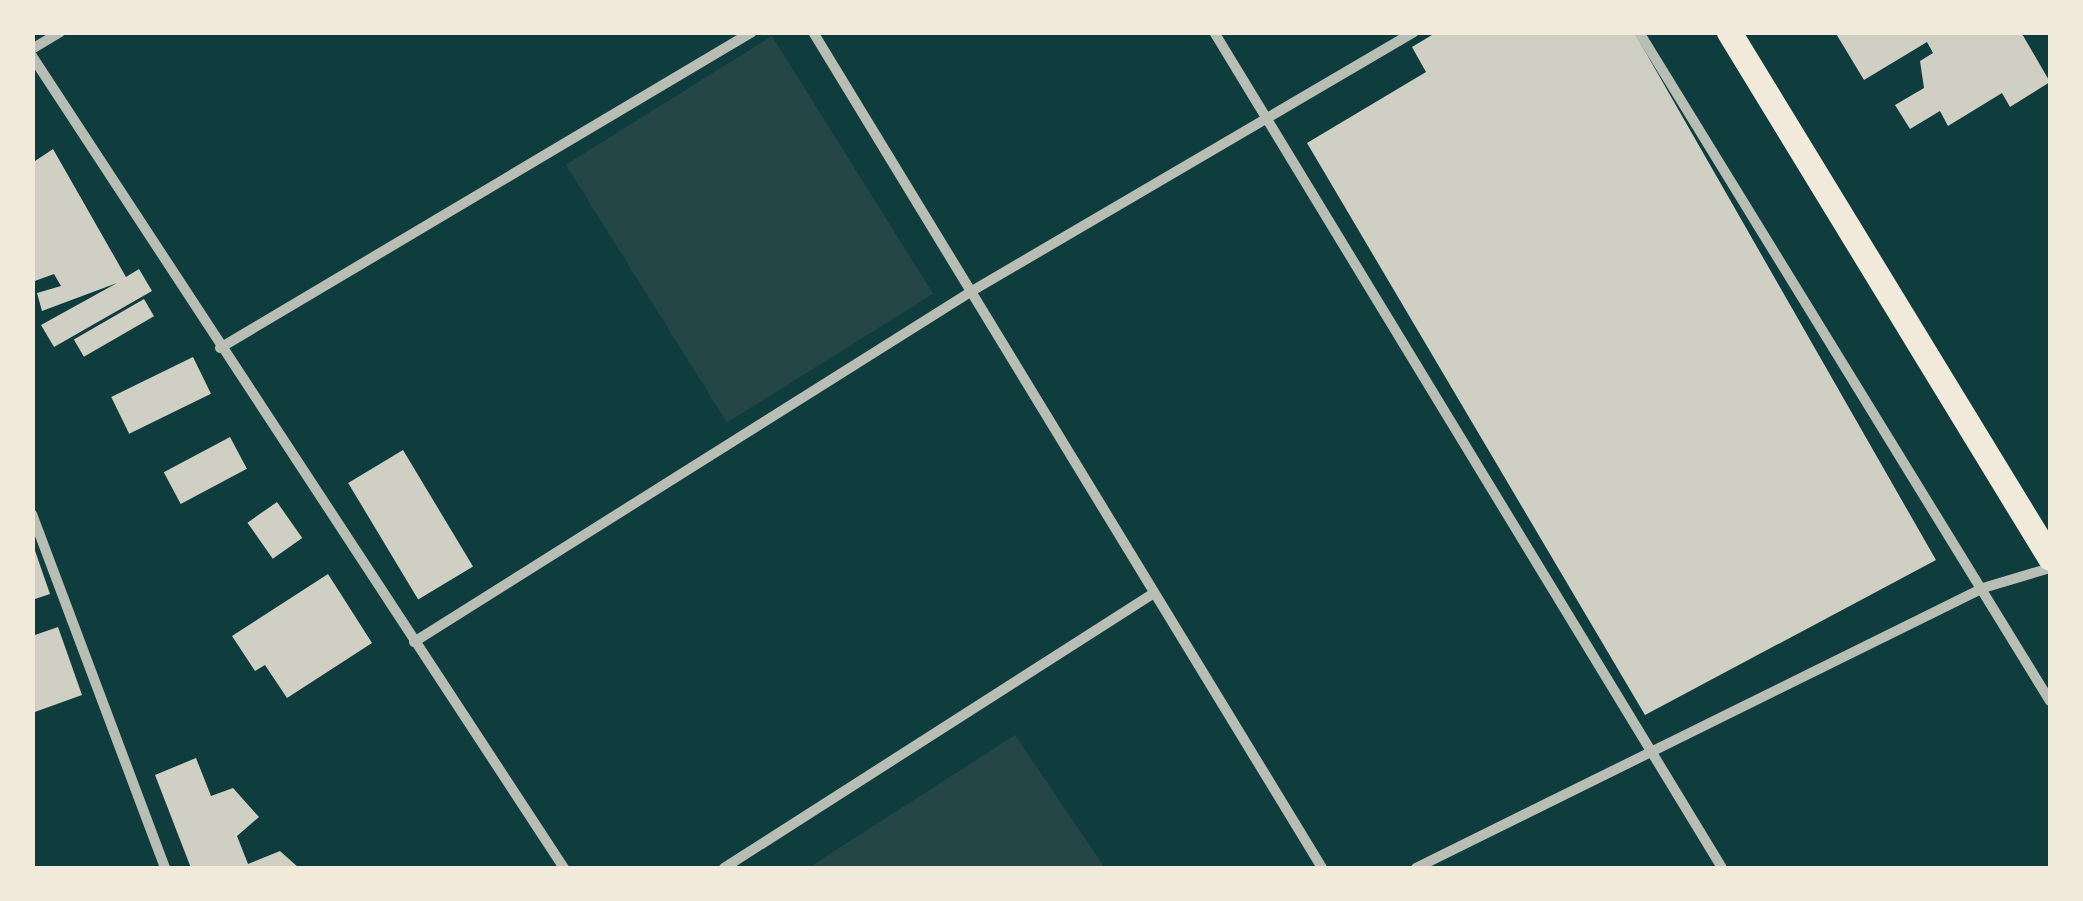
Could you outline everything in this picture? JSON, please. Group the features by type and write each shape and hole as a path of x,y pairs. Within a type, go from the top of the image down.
{"main road":[{"path":"1729,32 2050,558"}],"street":[{"path":"60,32 32,52 220,348 564,868"},
{"path":"220,348 752,32"},
{"path":"813,32 1322,868"},
{"path":"1214,32 1722,868"},
{"path":"414,642 972,291 1414,32"},
{"path":"1639,32 2050,701"},
{"path":"32,514 165,868"},
{"path":"1416,868 1983,588 2050,568"},
{"path":"724,868 1154,594"}],"shaded area":[{"path":"772,36 933,294 727,423 566,165"},
{"path":"1015,735 1105,868 808,868"}],"building":[{"path":"1437,32 1634,32 1936,560 1645,715 1307,143 1426,72 1412,47"},
{"path":"1835,32 2021,32 2050,82 2010,107 2002,93 1948,126 1940,111 1910,129 1895,105 1924,88 1920,61 1933,53 1927,42 1864,80"},
{"path":"53,149 126,277 139,269 152,291 54,347 41,325 117,283 42,311 37,293 61,286 54,274 32,282 32,163"},
{"path":"144,299 154,316 84,357 74,340"},
{"path":"193,357 211,394 129,434 111,397"},
{"path":"230,437 247,469 181,504 164,472"},
{"path":"403,450 473,567 418,600 348,483"},
{"path":"277,502 302,538 273,559 248,523"},
{"path":"32,542 50,594 32,600"},
{"path":"328,574 372,643 287,698 265,665 255,671 232,636"},
{"path":"58,627 82,695 32,713 32,636"},
{"path":"196,758 211,796 233,788 259,817 237,836 248,864 280,851 299,868 191,868 155,775"}]}
